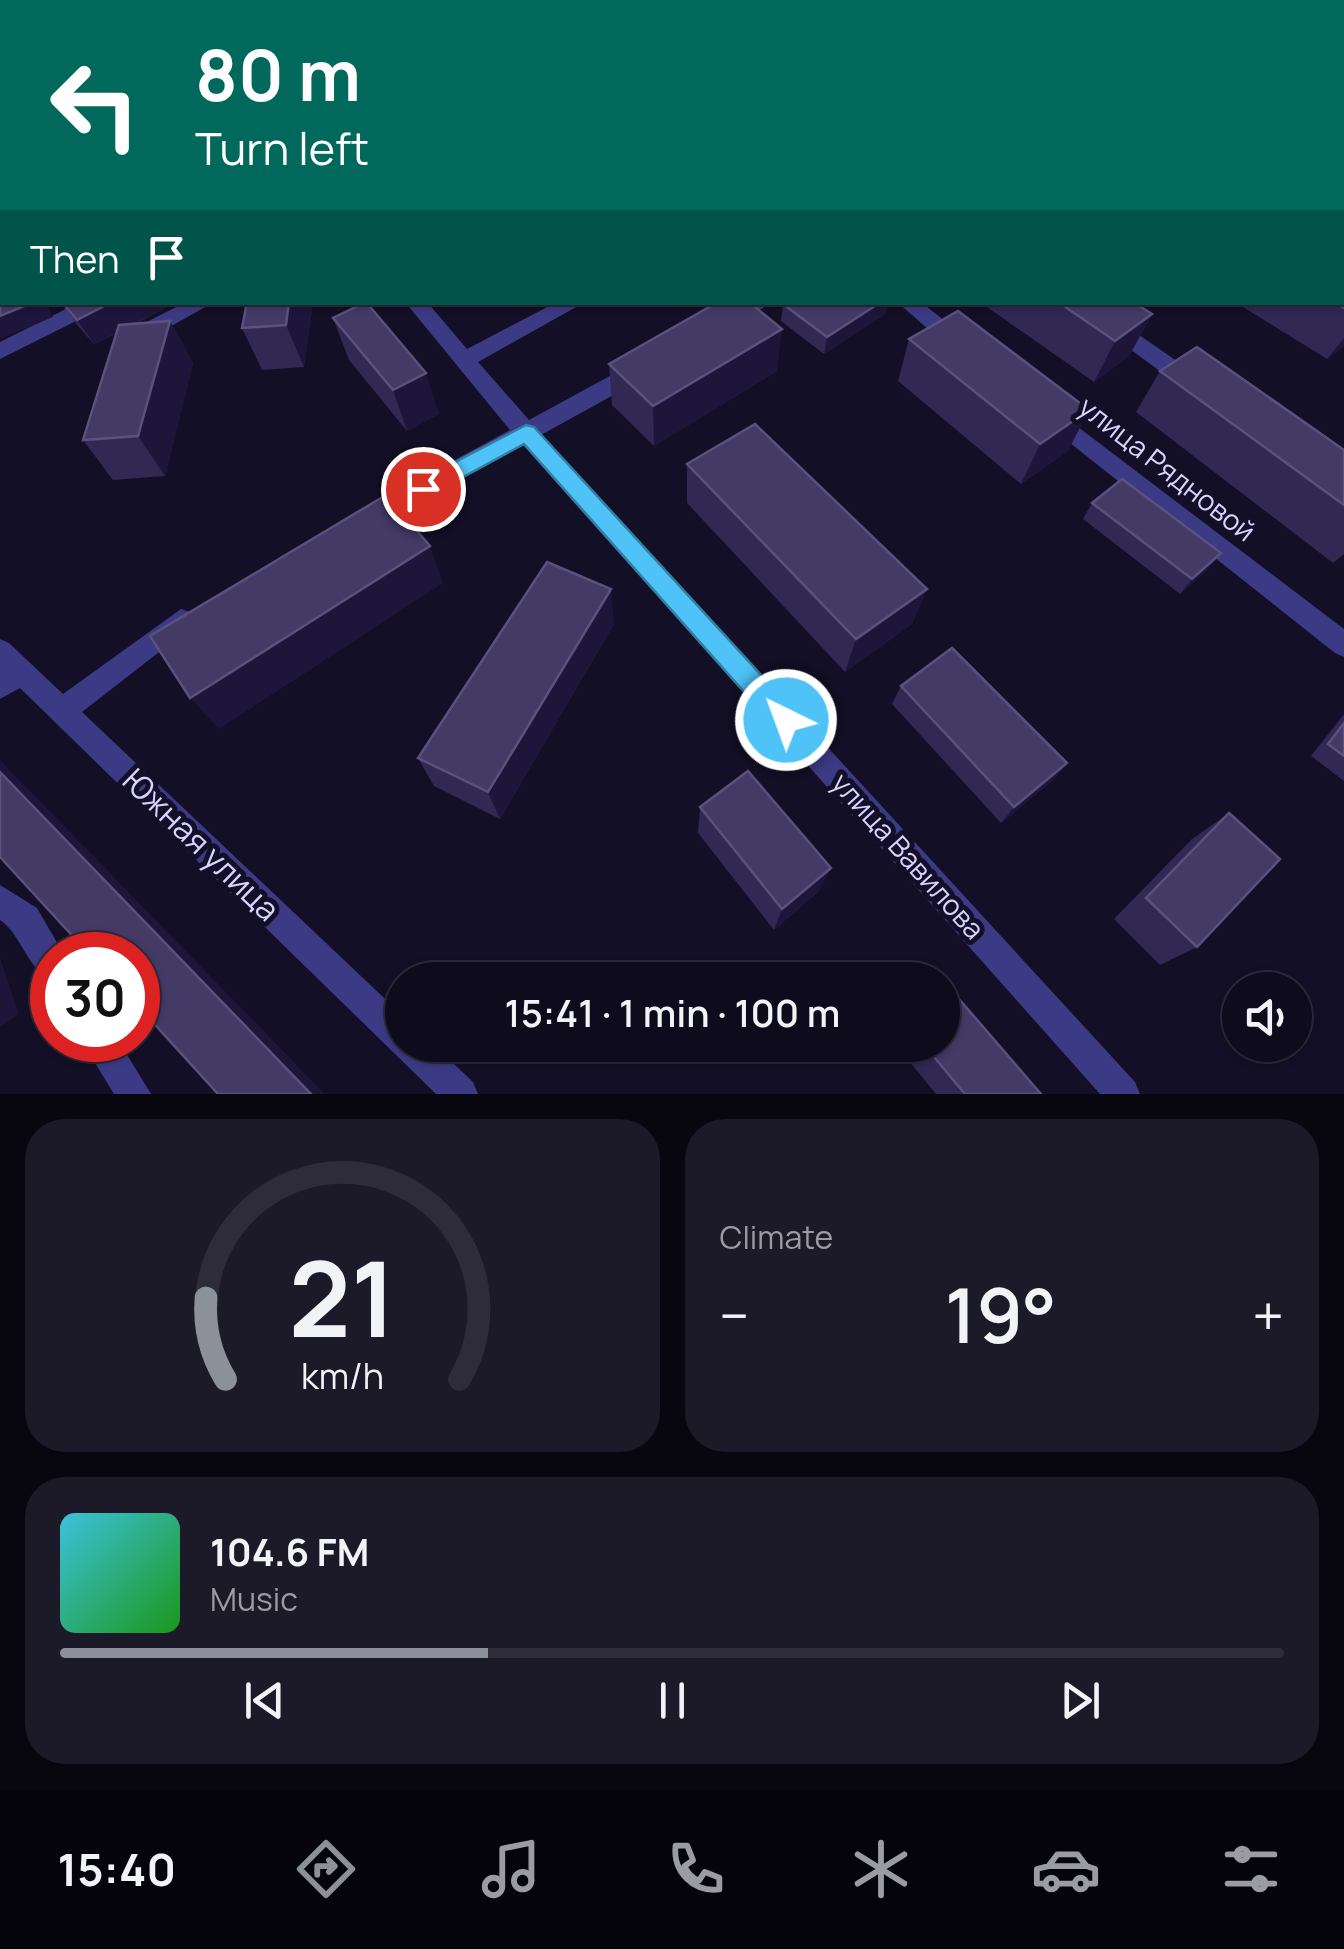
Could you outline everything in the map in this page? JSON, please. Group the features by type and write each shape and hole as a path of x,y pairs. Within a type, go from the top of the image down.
{"street":[{"path":"0,351 71,315 78,305"},
{"path":"113,348 198,305"},
{"name":"улица Вавилова","path":"418,305 526,433 1123,1094"},
{"path":"464,360 569,305"},
{"path":"711,330 757,305"},
{"path":"910,305 985,364"},
{"path":"1080,305 1218,401"},
{"path":"336,536 661,358"},
{"name":"улица Рядновой","path":"1032,400 1344,645"},
{"path":"62,711 199,610"},
{"name":"Южная улица","path":"7,670 62,711 385,1022"},
{"path":"0,901 26,919 34,932"},
{"path":"113,1062 134,1094"},
{"path":"428,1062 462,1094"}],"building":[{"path":"0,305 27,305 0,316"},
{"path":"64,305 106,305 77,320"},
{"path":"246,305 289,305 286,325 242,328"},
{"path":"369,305 426,373 393,390 333,318"},
{"path":"713,305 753,305 782,329 653,406 609,364"},
{"path":"784,305 876,305 827,337"},
{"path":"1062,305 1138,305 1152,314 1115,341"},
{"path":"958,311 1089,410 1040,444 909,339"},
{"path":"170,321 138,436 83,440 119,325"},
{"path":"1197,347 1344,450 1344,505 1160,371"},
{"path":"755,424 927,589 856,639 687,464"},
{"path":"1122,479 1221,553 1192,579 1092,503"},
{"path":"386,495 430,546 190,698 150,636"},
{"path":"547,562 611,589 488,792 418,758"},
{"path":"952,648 1067,763 1014,807 901,686"},
{"path":"1344,723 1344,756 1328,744"},
{"path":"748,771 831,868 782,909 700,807"},
{"path":"0,772 155,932 69,932 0,857"},
{"path":"1229,813 1280,859 1197,947 1146,898"},
{"path":"160,938 311,1094 218,1094 160,1030"},
{"path":"960,1000 1041,1094 965,1094 938,1062 960,1062"}],"route":[{"path":"423,489 526,433 786,720"}]}
